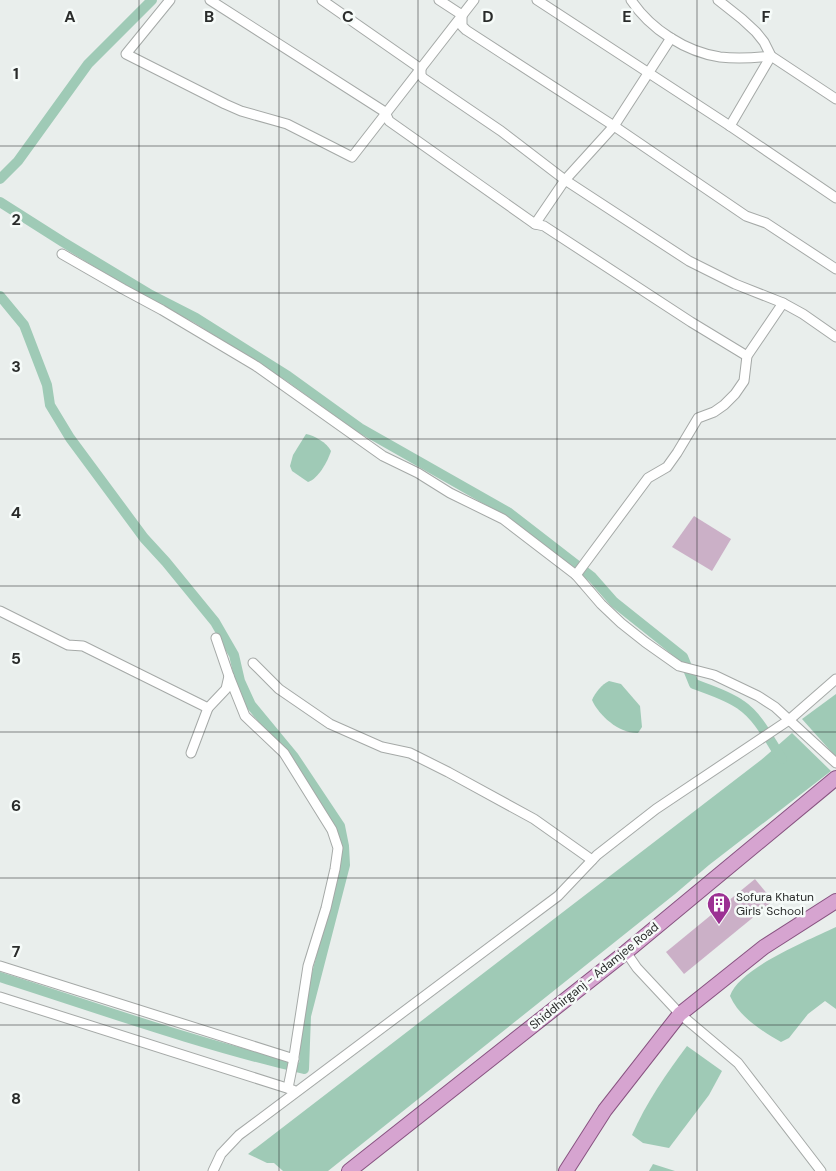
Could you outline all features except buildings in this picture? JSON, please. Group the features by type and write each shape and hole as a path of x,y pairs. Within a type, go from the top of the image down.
{"main road":[{"name":"Shiddhirganj - Adamjee Road","path":"349,1171 626,952 836,778"},
{"path":"566,1171 605,1110 680,1014 764,947 836,901"}],"street":[{"path":"170,0 126,54 225,104 241,111 288,124 352,157 385,112 474,0"},
{"path":"210,0 385,112 390,122 535,224 544,226 691,322 747,356"},
{"path":"322,0 420,69 423,78 501,131 565,180 689,261 735,284 783,303 803,314 836,337"},
{"path":"439,0 462,15"},
{"path":"537,0 730,126 836,198"},
{"path":"631,0 648,20 671,38 693,49 720,57 771,56"},
{"path":"718,0 756,32 771,56 836,99"},
{"path":"462,15 462,26 466,30 614,126 746,216 766,223 836,270"},
{"path":"535,224 565,180 614,126 671,38"},
{"path":"730,126 771,56"},
{"path":"62,254 256,366 383,456 418,473 450,493 503,519 576,575 601,604 621,623 679,666 714,675 758,696 775,707 836,763"},
{"path":"576,575 648,478 667,467 678,453 698,418 714,412 735,394 744,381 747,356 783,303"},
{"path":"0,611 68,645 83,646 208,708"},
{"path":"216,638 229,676 246,716 284,754 332,830 338,848 326,908 308,966 290,1077 292,1090"},
{"path":"253,662 279,689 330,724 382,747 410,753 448,772 534,819 592,860"},
{"path":"191,753 208,708 226,688 229,676"},
{"path":"213,1171 221,1154 230,1143 292,1090 558,896 592,860 656,809 789,720 836,679"},
{"path":"626,952 637,968 680,1014 738,1063 821,1171"},
{"path":"0,966 294,1061"},
{"path":"0,997 292,1090"}],"shaded area":[{"path":"306,434 320,440 331,451 319,474 308,482 292,471 290,466 293,455"},
{"path":"694,516 731,539 712,571 672,547"},
{"path":"609,681 621,684 640,706 642,727 638,733 624,731 617,727 605,718 595,706 592,700 593,697 601,686"},
{"path":"836,694 836,757 802,719"},
{"path":"792,733 831,771 709,865 328,1171 283,1171 274,1163 267,1163 248,1154 761,760"},
{"path":"755,879 773,901 684,974 666,952"},
{"path":"836,927 836,1009 825,1001 808,1014 789,1038 781,1042 745,1017 730,996 736,986 747,975 776,956"},
{"path":"687,1046 722,1071 709,1095 669,1148 643,1143 632,1135 657,1089"},
{"path":"653,1164 675,1171 649,1171"}],"waterway":[{"path":"0,179 18,161 88,64 152,0"},
{"path":"0,202 151,295 196,318 288,376 360,428 508,512 592,577 614,602 683,657 694,684 730,698 747,710 759,723 782,759"},
{"path":"0,296 24,325 47,385 50,405 70,438 144,538 215,622 234,655 240,681 251,705 294,757 340,826 345,865 306,1016 304,1069 189,1038 0,977"}],"place":[{"name":"Sofura Khatun Girls' School","path":"719,925"}]}
